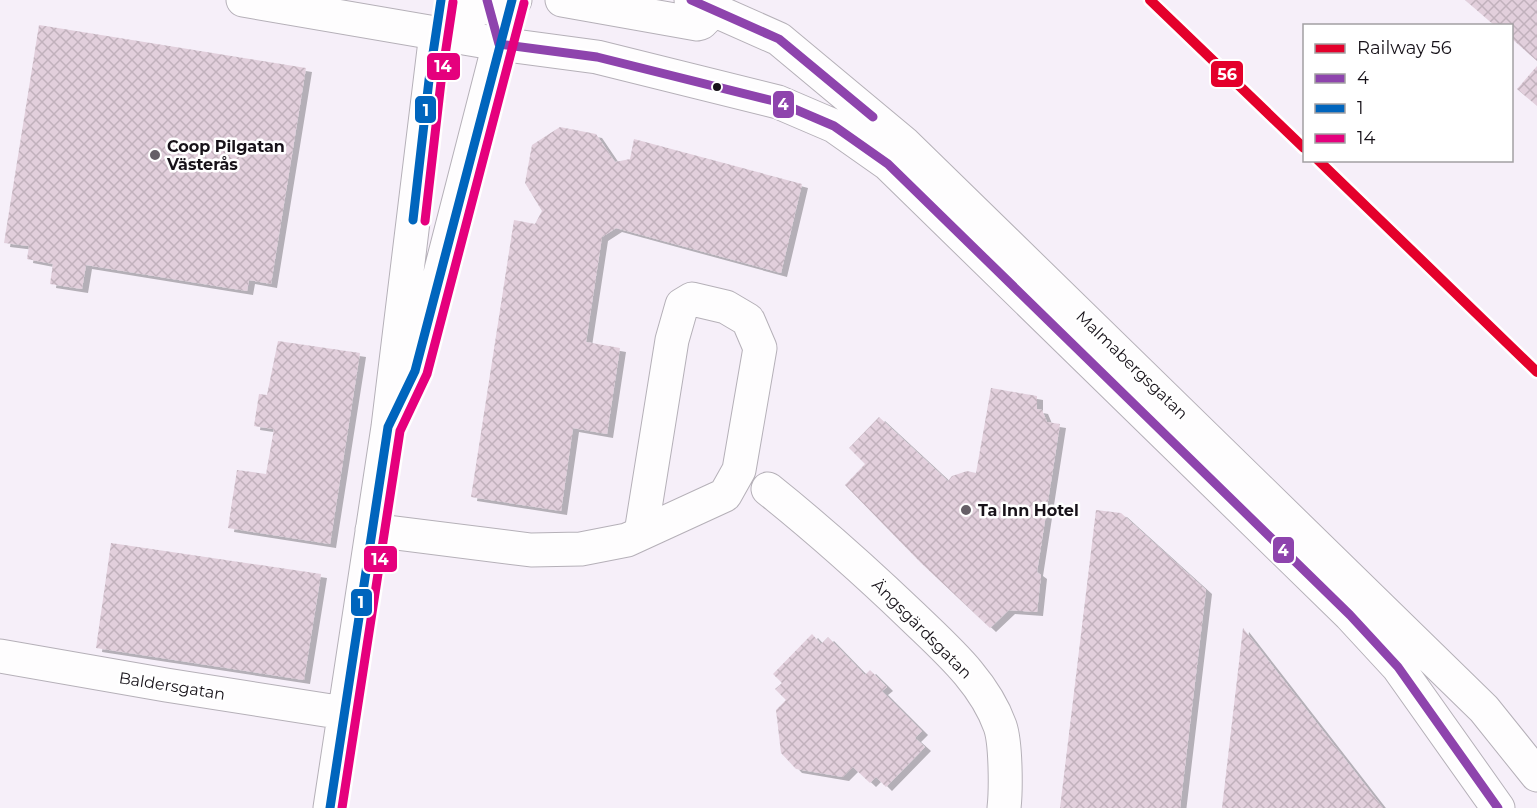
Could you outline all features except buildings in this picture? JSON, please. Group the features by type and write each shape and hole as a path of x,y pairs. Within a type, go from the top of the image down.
{"main road":[{"name":"Malmabergsgatan","path":"243,0 499,44 597,57 778,102 834,126 888,164 1350,615 1398,667 1498,808"},
{"path":"330,808 388,427 441,0"},
{"path":"562,0 697,24 704,21 703,5"},
{"path":"388,427 415,371 499,44 502,1 467,13 436,33"},
{"name":"Malmabergsgatan","path":"703,5 779,39 905,144 1484,709 1537,775"},
{"path":"372,530 531,550 581,549 627,540 725,495 739,470 760,348 748,320 726,307 692,299 681,305 672,340 641,533"},
{"name":"Ängsgärdsgatan","path":"768,489 824,534 869,575 957,660 986,697 1000,727 1004,808"},
{"name":"Baldersgatan","path":"0,656 345,713"}],"rail line":[{"name":"56","path":"1150,0 1303,147"},
{"name":"56","path":"1320,162 1537,372"}],"transit line":[{"name":"1","path":"413,220 429,80 441,0"},
{"name":"4","path":"487,0 499,44 597,57 778,102 834,126 888,164 1350,615 1398,667 1498,808"},
{"name":"1","path":"330,808 388,427 415,371 512,0"},
{"name":"4","path":"691,0 779,39 873,117"},
{"name":"14","path":"425,221 453,2"},
{"name":"14","path":"342,808 400,431 427,374 524,3"}],"place":[{"name":"Coop Pilgatan Västerås","path":"155,155"},
{"name":"Ta Inn Hotel","path":"966,510"}]}
